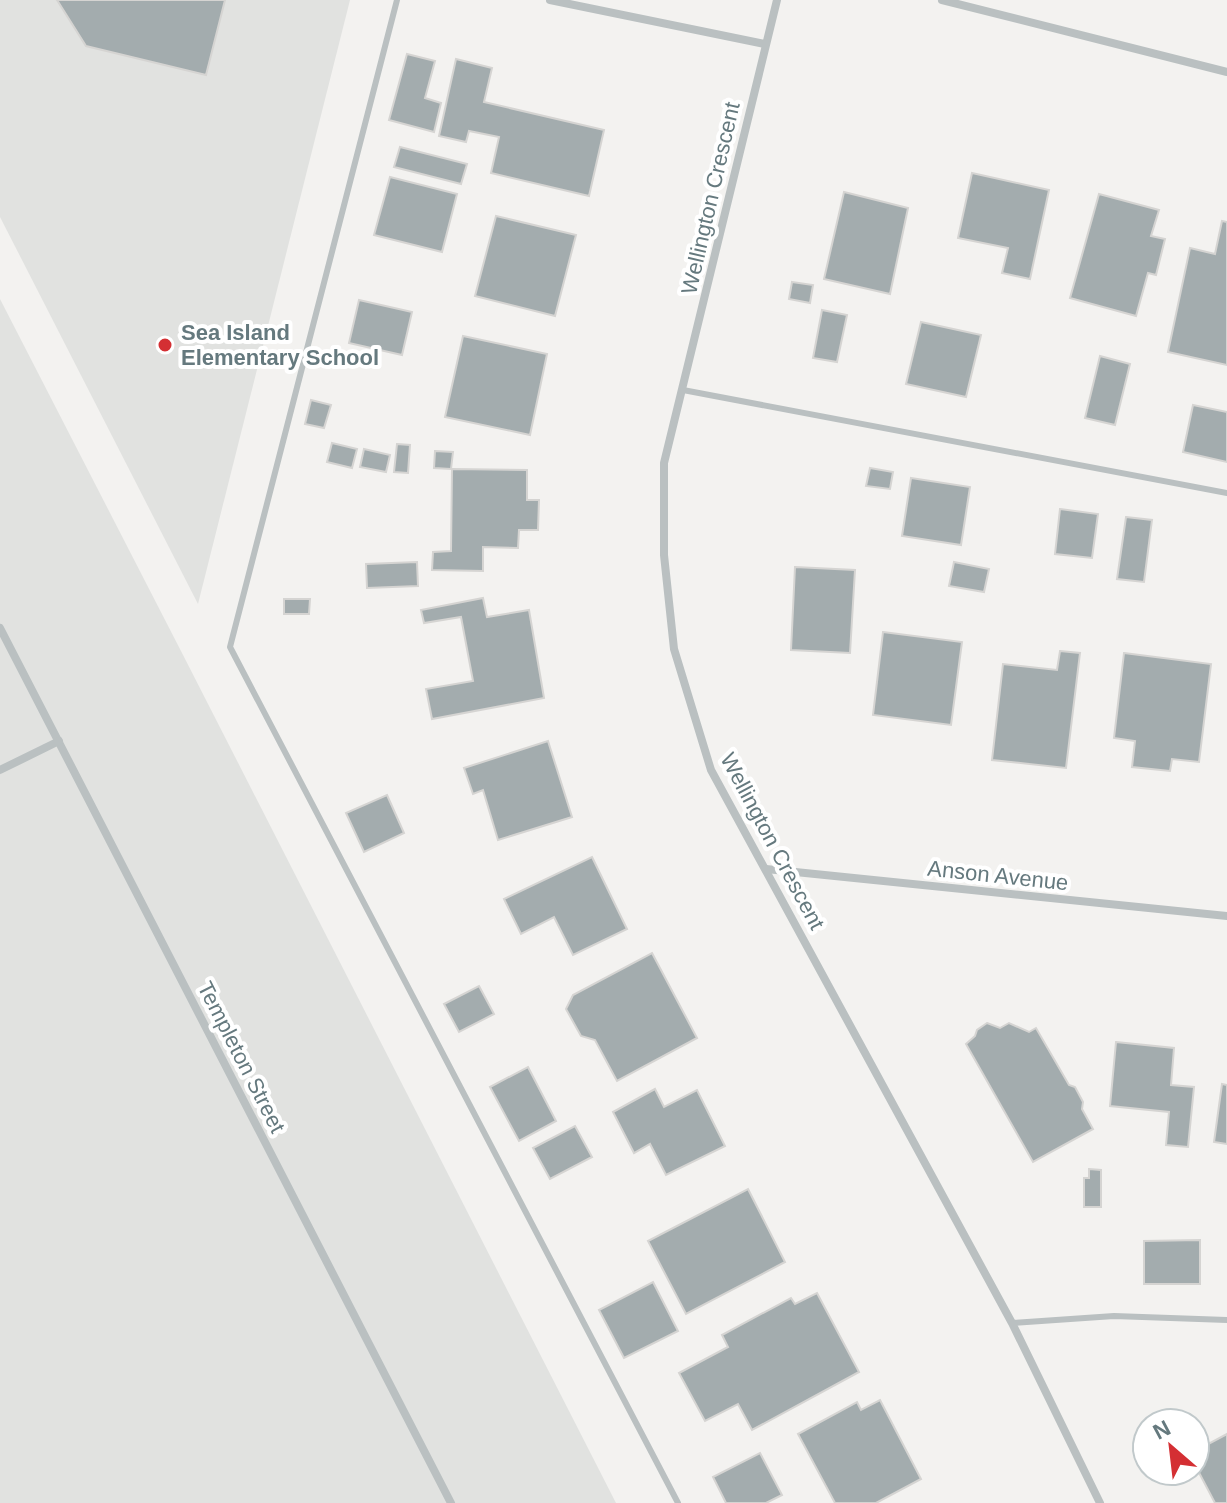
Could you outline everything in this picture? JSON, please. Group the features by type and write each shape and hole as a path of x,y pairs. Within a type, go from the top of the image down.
{"street":[{"path":"550,0 765,44"},
{"name":"Wellington Crescent","path":"777,0 664,463 664,555 674,649 711,770 1012,1323 1100,1503"},
{"path":"942,0 1227,72"},
{"name":"Templeton Street","path":"0,628 451,1503"},
{"path":"0,770 59,741"},
{"name":"Anson Avenue","path":"766,869 1227,916"}],"lane":[{"path":"397,0 230,647 678,1503"},
{"path":"683,390 1227,493"},
{"path":"1012,1323 1114,1316 1227,1320"}],"shaded area":[{"name":"Sea Island Elementary School","path":"0,0 350,0 198,604 0,217"},
{"path":"0,299 182,653 616,1503 0,1503"}],"building":[{"path":"57,0 225,0 206,75 86,46"},
{"path":"407,54 435,61 425,98 441,103 434,132 389,120"},
{"path":"456,59 492,68 484,102 604,130 589,196 491,173 499,137 469,131 466,142 439,136"},
{"path":"400,147 467,164 461,184 394,167"},
{"path":"972,173 1049,190 1030,279 1002,273 1008,248 958,238"},
{"path":"390,177 457,194 442,252 374,235"},
{"path":"844,192 908,208 890,294 824,279"},
{"path":"1099,194 1159,210 1151,236 1165,239 1156,275 1148,273 1136,316 1070,298"},
{"path":"496,216 576,235 555,316 475,296"},
{"path":"1222,221 1227,222 1227,365 1168,352 1190,248 1215,254"},
{"path":"792,282 813,285 810,303 789,299"},
{"path":"359,300 412,312 402,355 349,343"},
{"path":"822,310 847,315 837,362 813,358"},
{"path":"921,322 981,335 966,397 906,384"},
{"path":"463,336 547,354 530,435 445,417"},
{"path":"1100,356 1130,364 1115,425 1085,418"},
{"path":"311,400 331,405 324,428 305,424"},
{"path":"1193,405 1227,412 1227,462 1183,452"},
{"path":"332,443 357,449 352,468 327,462"},
{"path":"397,444 410,445 408,473 394,472"},
{"path":"364,449 390,455 386,472 360,467"},
{"path":"435,451 453,452 451,469 434,468"},
{"path":"870,468 893,472 890,489 866,486"},
{"path":"452,469 527,470 527,500 539,500 538,530 519,530 518,548 483,547 483,571 432,570 433,552 451,551"},
{"path":"911,478 970,487 961,545 902,536"},
{"path":"1060,509 1098,514 1092,558 1055,554"},
{"path":"1126,517 1152,520 1144,582 1117,579"},
{"path":"417,562 418,586 367,588 366,564"},
{"path":"954,562 989,569 984,592 949,586"},
{"path":"795,567 855,570 850,653 791,650"},
{"path":"483,598 487,617 529,610 544,698 432,719 426,689 473,681 461,617 424,623 421,610"},
{"path":"284,599 310,599 309,614 284,614"},
{"path":"883,632 962,642 951,725 873,715"},
{"path":"1060,651 1080,653 1066,768 992,760 1003,664 1057,670"},
{"path":"1124,653 1211,664 1199,762 1172,759 1170,771 1132,767 1135,741 1114,738"},
{"path":"548,741 572,817 498,840 483,790 473,794 464,768"},
{"path":"387,795 404,833 364,852 346,813"},
{"path":"592,857 627,929 573,955 554,917 521,934 504,899"},
{"path":"652,953 697,1038 617,1081 595,1040 581,1036 566,1009 573,995"},
{"path":"479,986 494,1014 459,1032 444,1004"},
{"path":"987,1023 1000,1028 1009,1023 1029,1032 1036,1028 1069,1085 1075,1087 1093,1129 1033,1162 966,1044"},
{"path":"1116,1042 1174,1048 1171,1085 1194,1087 1188,1147 1166,1145 1169,1112 1110,1106"},
{"path":"528,1067 556,1121 519,1141 490,1087"},
{"path":"1222,1084 1227,1085 1227,1144 1214,1142"},
{"path":"655,1089 664,1107 697,1090 725,1146 666,1175 650,1144 634,1153 613,1112"},
{"path":"575,1126 592,1157 550,1179 533,1148"},
{"path":"1089,1169 1101,1170 1101,1207 1084,1207 1084,1178 1089,1178"},
{"path":"748,1189 785,1262 686,1314 648,1241"},
{"path":"1200,1240 1200,1284 1144,1284 1144,1241"},
{"path":"653,1282 678,1331 624,1358 599,1310"},
{"path":"817,1293 859,1372 752,1430 738,1404 705,1421 679,1373 728,1347 722,1335 791,1298 795,1304"},
{"path":"880,1400 921,1479 876,1503 835,1503 798,1434 857,1402 861,1410"},
{"path":"1227,1434 1227,1503 1215,1503 1207,1487 1211,1487 1211,1442"},
{"path":"760,1453 782,1495 766,1503 726,1503 713,1477"}],"place":[{"name":"Sea Island Elementary School","path":"165,345"}]}
